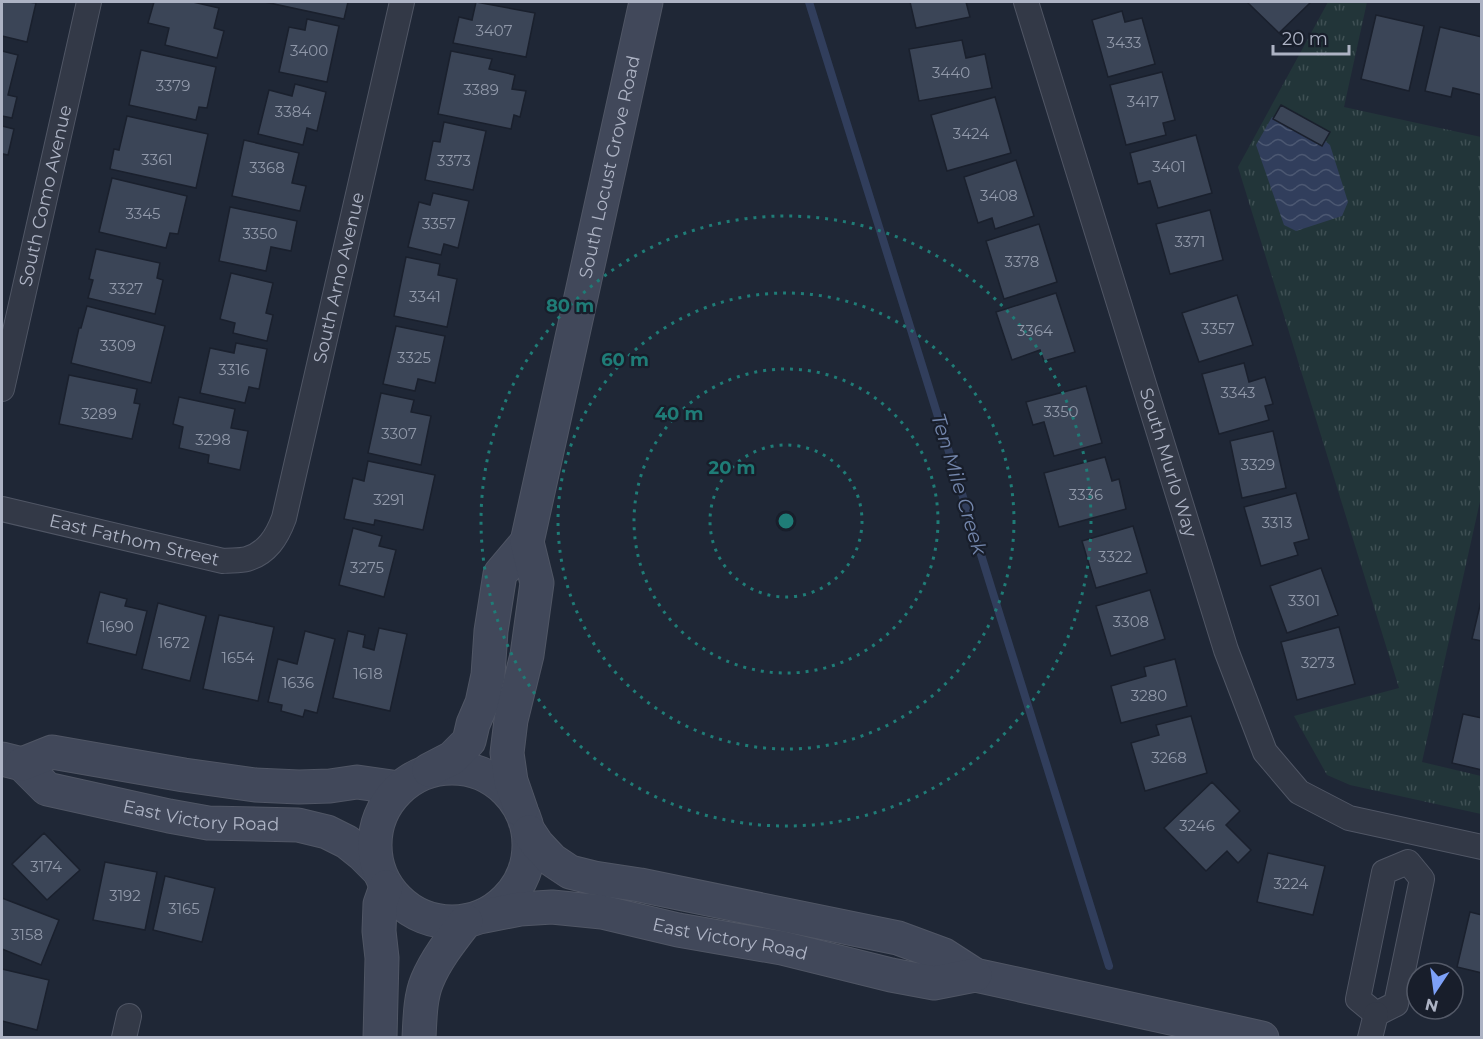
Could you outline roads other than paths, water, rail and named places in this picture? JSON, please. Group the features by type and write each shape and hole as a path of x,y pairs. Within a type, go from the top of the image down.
{"main road":[{"name":"South Locust Grove Road","path":"525,821 511,781 507,753 527,655 537,583 527,542 646,2"},
{"name":"South Locust Grove Road","path":"428,771 452,758 469,741 482,703 488,675 491,632 500,574 527,542"},
{"name":"East Victory Road","path":"12,762 52,752 255,785 299,787 357,782 399,788"},
{"name":"East Victory Road","path":"12,762 47,789 208,823 298,825 327,832 347,842 362,854 382,878"},
{"path":"445,768 468,769 490,777 508,791 525,821 529,855 523,877 513,893 500,906 475,918 448,922 430,920 413,912 398,901 382,878 374,852 379,816 388,800 399,788 412,777 428,771 445,768"},
{"name":"East Victory Road","path":"525,821 537,844 552,860 570,872 898,938 944,955 975,975 1262,1038"},
{"path":"380,1038 382,958 379,931 382,878"},
{"name":"East Victory Road","path":"475,918 520,909 552,907 602,912 678,930 782,948 891,975 934,983 975,975"},
{"path":"419,1038 421,1011 427,982 448,945 475,918"}],"street":[{"name":"South Como Avenue","path":"2,389 88,2"},
{"name":"South Arno Avenue","path":"266,549 278,534 284,518 402,2"},
{"name":"South Murlo Way","path":"1026,2 1226,650 1264,752 1299,792 1348,818 1482,847"},
{"name":"East Fathom Street","path":"2,509 223,561 246,559 266,549"},
{"path":"1408,862 1414,833"},
{"path":"1376,1014 1358,999 1384,872 1408,862"},
{"path":"1370,1038 1376,1014 1396,1004 1422,879 1408,862"}],"water":[{"path":"1272,117 1321,144 1324,140 1330,145 1348,202 1342,216 1296,231 1284,225 1256,145"}],"waterway":[{"name":"Ten Mile Creek","path":"809,2 1109,966"}]}
